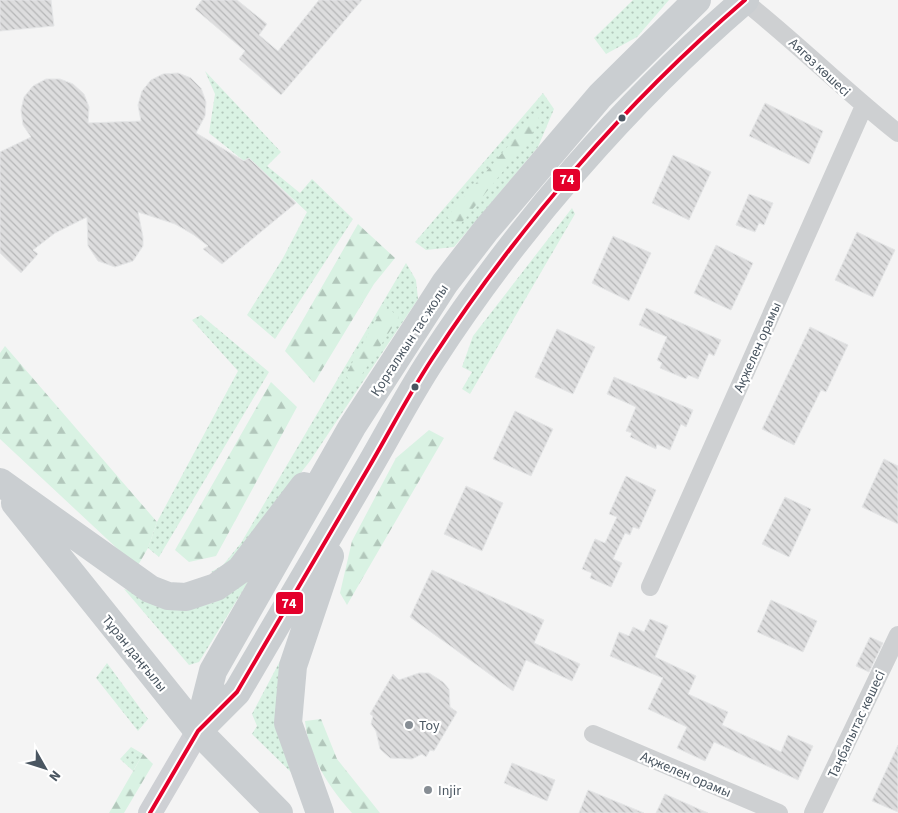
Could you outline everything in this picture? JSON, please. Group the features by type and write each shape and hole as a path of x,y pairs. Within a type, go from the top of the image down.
{"main road":[{"name":"Қорғалжын тас жолы","path":"198,731 213,671 352,426 445,283 486,230 600,96 697,0"},
{"name":"Қорғалжын тас жолы","path":"150,813 198,731 237,692 432,359 510,249 568,178 621,118 704,35 744,0"},
{"path":"0,483 102,552 150,589 168,596 186,596 216,587 240,570 272,524 352,426"},
{"name":"Тұран даңғылы","path":"0,483 198,731 279,813"},
{"path":"320,813 288,723 293,666 349,500"}],"street":[{"name":"Аягөз көшесі","path":"744,0 864,106 898,133"},
{"name":"Ақжелен орамы","path":"650,587 864,106"},
{"name":"Таңбалытас көшесі","path":"813,813 898,635"},
{"name":"Ақжелен орамы","path":"593,734 779,813"}],"green space":[{"path":"633,0 669,0 637,37 606,54 594,38"},
{"path":"205,71 281,152 267,166 300,193 312,179 353,219 275,339 247,315 283,258 307,212 249,158 244,161 209,133 215,94"},
{"path":"543,93 554,109 538,147 454,247 426,250 415,242"},
{"path":"545,103 530,138 459,226 447,217"},
{"path":"572,208 575,214 470,394 462,389 472,372 462,367 473,336"},
{"path":"358,224 395,258 374,284 314,383 285,351"},
{"path":"406,263 416,280 418,299 310,461 225,570 217,574 211,572 223,565 241,543"},
{"path":"384,305 399,317 352,390 346,374"},
{"path":"201,315 269,372 159,557 148,548 157,522 238,371 192,320"},
{"path":"5,346 157,522 148,548 137,567 0,439 0,353"},
{"path":"271,382 297,407 216,556 189,562 175,550"},
{"path":"429,430 444,438 347,605 340,593 352,541 396,458"},
{"path":"256,569 199,662 189,665 124,589 176,605 202,606 215,602 227,595"},
{"path":"290,642 302,783 252,734 257,726 252,714"},
{"path":"107,663 148,719 138,731 96,678"},
{"path":"321,719 337,759 380,813 352,813 328,782 315,759 305,721"},
{"path":"131,747 143,754 133,771 120,759"},
{"path":"143,754 153,764 124,813 109,813"}],"building":[{"path":"0,0 51,0 54,26 0,31"},
{"path":"202,0 237,0 267,24 259,35 278,51 319,0 362,0 281,95 239,59 245,51 195,9"},
{"path":"178,73 191,78 201,88 206,102 205,116 196,133 244,161 249,158 296,203 222,264 203,249 208,246 194,235 175,224 138,212 143,246 133,261 115,267 98,261 88,246 87,217 55,233 33,250 38,254 21,273 0,253 0,152 31,137 23,125 21,110 24,97 33,86 46,79 60,79 73,84 84,94 89,107 88,123 141,121 138,105 142,91 151,80 163,74"},
{"path":"765,103 823,131 809,164 749,136"},
{"path":"673,155 711,172 689,220 652,203"},
{"path":"749,194 773,203 764,225 759,223 755,232 736,225"},
{"path":"857,232 895,250 873,297 835,280"},
{"path":"613,236 651,253 629,301 592,283"},
{"path":"716,245 753,263 731,310 694,293"},
{"path":"646,308 721,340 714,356 709,353 698,379 688,375 686,379 660,368 662,363 657,360 667,337 639,325"},
{"path":"810,327 848,345 826,392 821,390 794,445 762,429"},
{"path":"557,329 595,347 573,394 535,377"},
{"path":"614,377 693,410 686,427 681,424 670,450 657,444 656,449 630,437 632,433 626,431 636,407 607,394"},
{"path":"515,411 553,429 531,476 493,459"},
{"path":"884,459 898,466 898,524 862,507"},
{"path":"626,476 656,490 639,529 633,527 630,535 625,533 613,559 622,563 611,587 590,578 592,573 582,569 595,539 605,543 617,517 609,514"},
{"path":"466,486 503,503 482,551 444,534"},
{"path":"785,497 811,509 789,557 762,544"},
{"path":"432,570 544,620 534,643 580,664 572,681 526,660 513,691 410,617"},
{"path":"771,600 817,621 803,652 757,632"},
{"path":"650,619 668,626 655,657 696,676 688,694 728,712 722,725 781,752 788,735 813,746 798,780 714,742 705,761 677,748 687,727 648,709 663,678 610,656 619,632 629,636 633,627 644,632"},
{"path":"870,637 883,643 869,672 856,666"},
{"path":"419,673 429,673 443,682 449,689 450,707 457,712 434,751 430,750 426,757 422,754 412,759 390,758 380,749 376,731 371,724 373,716 370,714 393,674 399,680"},
{"path":"898,745 898,812 872,801"},
{"path":"512,763 555,780 547,801 504,783"},
{"path":"588,790 644,813 579,813"},
{"path":"665,794 708,813 656,813"}],"transit line":[{"name":"74","path":"150,813 198,731 237,692 407,399 465,310 500,262 537,214 616,124 701,39 745,0"}],"place":[{"name":"Toy","path":"409,725"},
{"name":"Injir","path":"428,790"}]}
